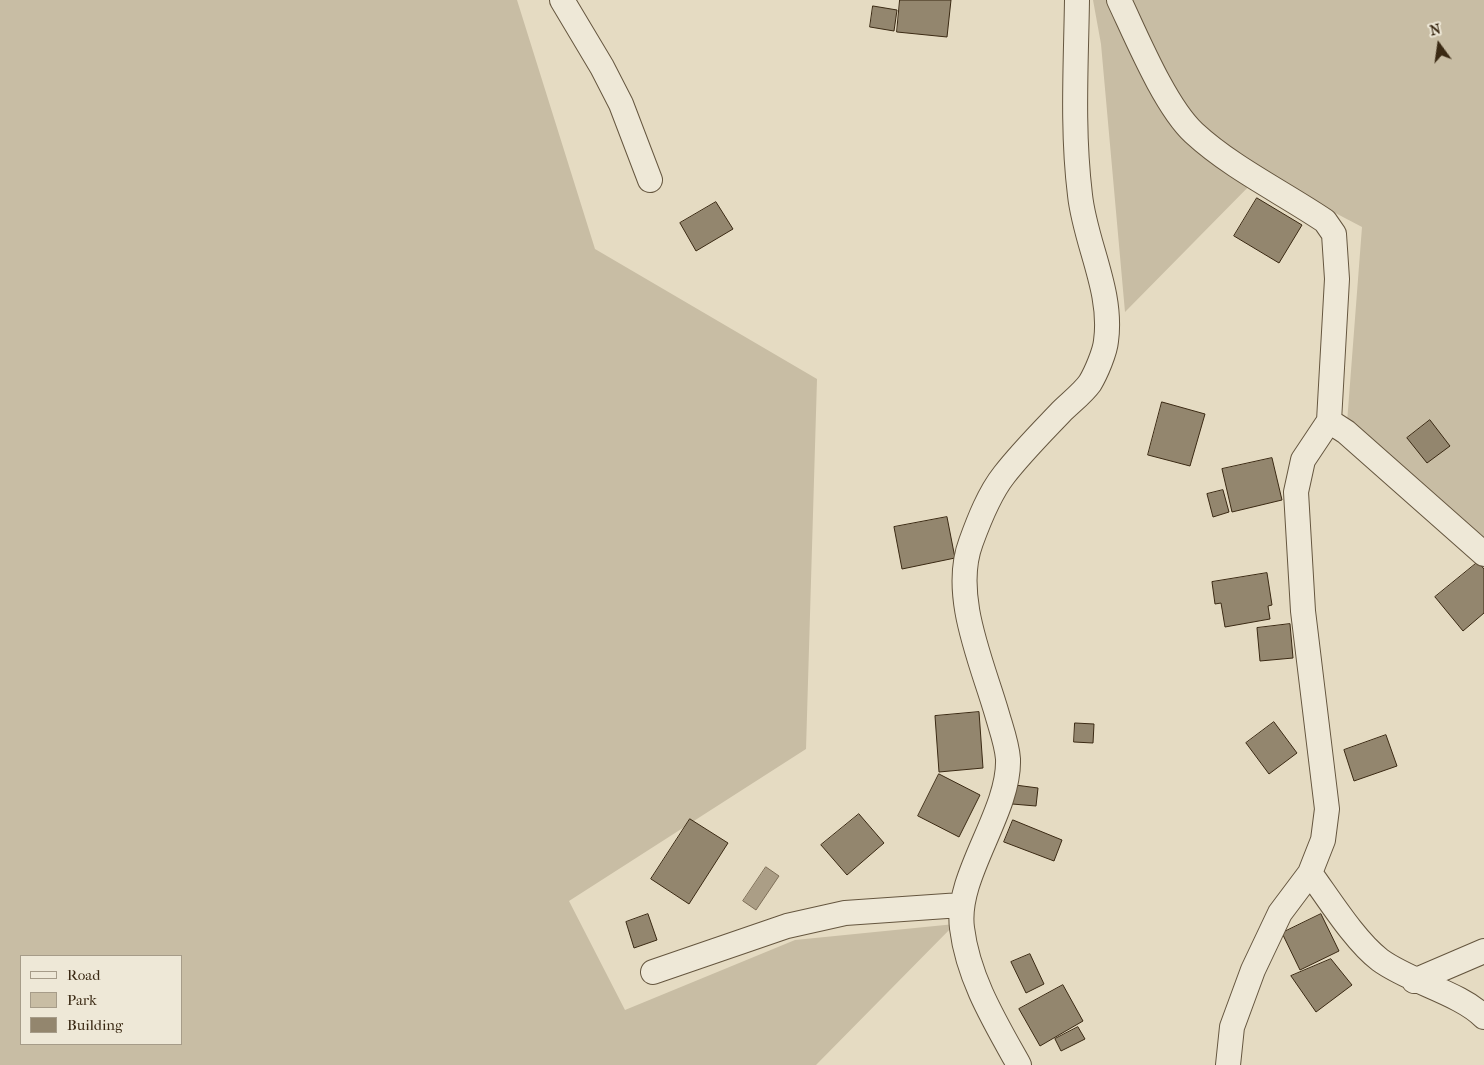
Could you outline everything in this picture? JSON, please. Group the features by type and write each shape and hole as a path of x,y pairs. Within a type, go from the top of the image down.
{"street":[{"path":"562,0 602,67 621,104 650,180"},
{"path":"1019,1065 989,1012 970,965 962,928 961,906 1004,785 1008,759 1004,736 969,618 963,581 970,545 984,510 1002,477 1044,429 1090,383 1106,342 1106,314 1101,286 1080,198 1075,125 1077,0"},
{"path":"1119,0 1173,107 1194,132 1224,156 1325,221 1334,234 1337,279 1328,421 1303,460 1296,492 1302,611 1327,809 1322,840 1310,873 1280,913 1253,970 1232,1027 1228,1065"},
{"path":"1328,421 1346,432 1484,554"},
{"path":"1310,873 1352,930 1379,959 1414,981 1476,1008 1484,1017"},
{"path":"653,972 787,926 836,915 961,906"},
{"path":"1414,981 1484,951"}],"green space":[{"path":"0,0 517,0 595,249 817,379 806,749 569,901 625,1010 795,940 955,924 816,1065 0,1065"},
{"path":"1093,0 1484,0 1484,563 1346,436 1362,227 1261,174 1125,312 1101,44"}],"shaded area":[{"path":"766,867 779,876 756,910 743,901"}],"building":[{"path":"900,0 951,0 947,37 897,32"},
{"path":"873,6 897,10 894,31 870,27"},
{"path":"1257,198 1302,225 1279,263 1234,236"},
{"path":"716,202 733,229 696,251 680,223"},
{"path":"1162,402 1205,414 1190,466 1148,455"},
{"path":"1430,420 1450,446 1427,463 1407,438"},
{"path":"1272,458 1282,500 1232,512 1222,469"},
{"path":"1223,490 1229,512 1213,517 1207,494"},
{"path":"947,517 955,558 902,569 894,527"},
{"path":"1478,562 1484,569 1484,613 1463,631 1435,597"},
{"path":"1267,573 1272,605 1268,606 1270,619 1225,627 1221,603 1215,604 1212,582"},
{"path":"1290,624 1293,658 1260,661 1257,628"},
{"path":"979,712 983,768 939,772 935,716"},
{"path":"1274,722 1297,753 1269,774 1246,743"},
{"path":"1075,723 1094,724 1093,743 1074,742"},
{"path":"1386,735 1397,766 1354,781 1344,750"},
{"path":"939,774 980,795 959,837 918,816"},
{"path":"1015,785 1038,788 1036,806 1012,804"},
{"path":"859,814 884,843 847,875 821,845"},
{"path":"690,819 728,843 689,904 651,879"},
{"path":"1013,820 1062,840 1054,861 1004,842"},
{"path":"648,914 657,940 634,948 626,922"},
{"path":"1321,914 1339,951 1300,970 1282,933"},
{"path":"1030,954 1044,984 1026,993 1011,962"},
{"path":"1331,959 1352,985 1316,1012 1291,976"},
{"path":"1063,985 1083,1021 1040,1046 1019,1009"},
{"path":"1078,1027 1085,1039 1061,1051 1055,1039"}]}
